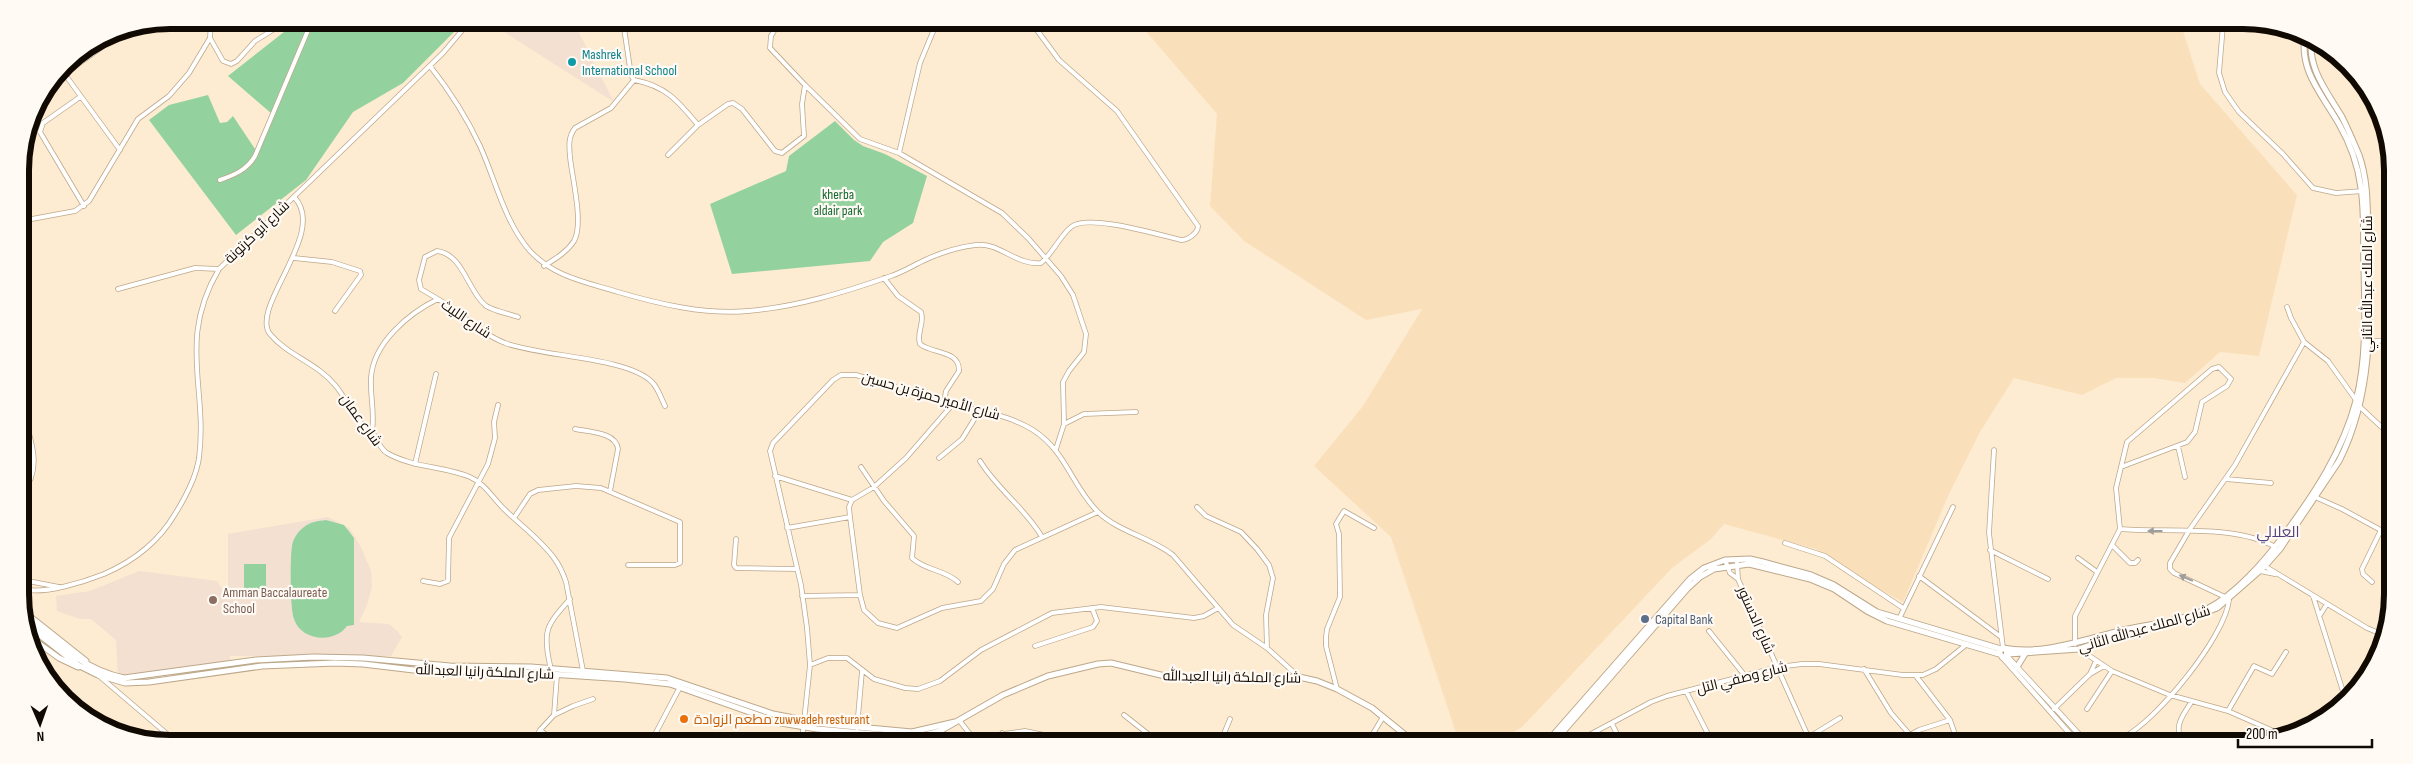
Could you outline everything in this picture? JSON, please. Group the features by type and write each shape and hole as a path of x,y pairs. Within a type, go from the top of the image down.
{"main road":[{"name":"شارع الملك عبدالله الثاني","path":"2304,43 2303,54 2307,70 2339,124 2354,158 2364,191"},
{"name":"شارع الملك عبدالله الثاني","path":"1560,735 1687,589 1706,573 1736,561 1810,579 1834,589 1867,612 1888,621 2004,652 2025,654 2079,649 2122,635 2189,619 2217,608 2263,565 2315,497 2346,447 2360,407 2366,342 2364,191 2359,156 2343,119 2313,66 2312,47"},
{"path":"2307,70 2313,66"},
{"name":"شارع الملك عبدالله الثاني","path":"2263,565 2329,467 2343,439 2356,400 2366,342"},
{"name":"شارع الملك عبدالله الثاني","path":"1553,735 1684,585 1704,568 1725,560 1763,562 1810,575 1834,585 1877,612 2004,652 2075,644 2197,613 2227,598"},
{"path":"30,617 81,656 87,664"},
{"name":"شارع الملكة رانيا العبدالله","path":"31,623 65,650 87,664 109,674 128,678 256,660 356,657 424,664 524,666 667,678 802,724 912,732 957,721"},
{"name":"شارع الملكة رانيا العبدالله","path":"34,631 57,650 88,670 120,682 141,682 262,666 335,663 363,664 422,671 520,672 632,680 680,687 752,714 802,724 877,735"},
{"path":"38,643 65,662 88,670"},
{"path":"2017,667 2025,654"},
{"name":"شارع الملكة رانيا العبدالله","path":"921,735 950,727 1003,694 1048,676 1098,664 1111,663 1170,677 1257,679 1299,677 1337,689 1372,708 1405,735"}],"street":[{"path":"210,29 210,38 223,61 233,64 255,41 274,29"},
{"path":"220,180 241,171 251,163 308,29"},
{"name":"شارع أبو كرتونة","path":"29,590 58,587 96,577 135,558 166,528 184,500 199,458 196,330 205,299 219,269 430,66 464,29"},
{"path":"624,29 631,75 634,80"},
{"path":"776,29 771,36 770,48 860,139 899,153 980,199 1002,214 1028,238 1061,276 1073,294 1086,334 1084,352 1063,382 1064,424 1056,449"},
{"path":"899,153 920,63 934,29"},
{"path":"430,66 442,80 479,143 500,200 514,227 528,249 544,266 562,275 630,296 690,309 747,312 817,299 884,278 926,259 974,245 987,246 1032,263 1041,263 1066,232 1075,224 1109,225 1184,240 1199,228 1117,111 1059,60 1036,29"},
{"path":"2223,29 2219,73 2225,92 2239,112 2283,154 2313,188 2336,193 2364,191"},
{"path":"29,220 75,211 84,206 95,192 138,119 169,96 184,80 210,38"},
{"path":"71,69 107,44"},
{"path":"65,76 120,150"},
{"path":"544,266 566,250 577,235 578,226 569,148 571,133 576,128 611,108 634,80"},
{"path":"634,80 658,86 682,106 698,125"},
{"path":"668,155 698,125 728,104 737,104 775,151 782,153 804,136 802,104 805,85"},
{"path":"80,97 43,123 40,132 84,206"},
{"name":"شارع عمان","path":"294,197 299,203 302,215 299,238 294,258 267,312 265,321 267,329 280,343 314,366 335,384 359,422 372,432 385,452 415,464 468,476 479,482 554,557 561,568 570,599 583,671"},
{"path":"438,299 420,289 418,282 425,257 437,251 444,252 456,263 486,306 518,317"},
{"path":"294,258 332,262 360,271 361,276 358,282 335,311"},
{"path":"118,289 195,268 219,269"},
{"path":"884,278 898,296 921,312 923,319 918,338 920,344 951,356 957,361 958,374 946,391 944,402"},
{"name":"شارع الليث","path":"372,432 374,417 371,376 376,358 386,342 413,312 438,299 488,335 511,344 528,350 632,369 652,382 665,406"},
{"path":"2287,307 2304,342 2328,361 2356,400"},
{"path":"2366,342 2384,340"},
{"path":"2127,735 2141,727 2158,711 2214,638 2227,613 2227,598 2174,573 2170,569 2174,555 2226,479 2304,342"},
{"path":"2075,644 2075,616 2120,529 2116,488 2120,467 2125,447 2132,436 2176,402 2209,371 2219,367 2231,381 2227,386 2204,400 2200,406 2196,432 2187,442 2120,467"},
{"path":"415,464 436,374"},
{"name":"شارع الأمير حمزة بن حسين","path":"802,735 810,665 797,569 770,457 773,443 828,384 841,375 856,375 944,402 980,410 1019,422 1032,430 1056,449 1080,490 1098,512 1131,533 1153,542 1168,551 1233,625 1266,648 1299,677"},
{"path":"953,404 916,449 874,487 852,500 849,507 860,595 864,610 873,620 885,627 903,627 942,608 981,602 993,588 1013,552 1098,512"},
{"path":"423,581 440,584 448,580 450,538 479,482 495,441 494,422 498,405"},
{"path":"2360,407 2384,429"},
{"path":"939,458 962,439 980,410"},
{"path":"1064,424 1084,414 1136,412"},
{"path":"575,429 611,437 617,443 618,449 610,491"},
{"path":"29,437 35,470 29,485"},
{"path":"2178,446 2185,477"},
{"path":"1994,450 1990,550 2004,652 2071,735"},
{"path":"980,461 994,480 1028,516 1042,537"},
{"path":"861,467 874,487 914,536 912,558 923,566 947,573 958,582"},
{"path":"775,476 852,500"},
{"path":"2226,479 2271,483"},
{"path":"514,518 530,494 546,487 588,486 610,491 678,520 681,524 680,563 674,565 628,564"},
{"path":"2315,497 2384,532"},
{"path":"1899,619 1953,506"},
{"path":"1197,507 1206,516 1241,532 1257,549 1268,565 1273,578 1266,615 1266,648"},
{"path":"1337,689 1327,652 1326,637 1341,593 1337,522 1344,511 1374,528"},
{"path":"787,528 850,517"},
{"path":"2120,529 2190,529 2262,541 2275,547"},
{"path":"2372,582 2363,574 2362,569 2381,530"},
{"path":"736,539 734,565 736,568 797,569"},
{"path":"1785,543 1825,556 1903,608"},
{"path":"2112,545 2130,563 2135,564 2138,560"},
{"path":"1990,550 2048,579"},
{"path":"2078,558 2097,572"},
{"name":"شارع الدستور","path":"1725,560 1727,566 1738,579 1808,735"},
{"name":"شارع الدستور","path":"1736,561 1738,579"},
{"path":"2263,565 2313,596 2379,632"},
{"path":"2258,570 2277,574"},
{"path":"1919,576 2001,637"},
{"path":"29,581 58,587"},
{"path":"802,596 860,595"},
{"path":"2313,596 2344,693"},
{"path":"550,665 545,645 546,635 554,618 570,599"},
{"path":"2320,615 2327,604"},
{"path":"1035,646 1093,627 1097,621 1092,608"},
{"path":"810,665 828,658 842,657 852,661 874,679 906,688 926,687 940,681 981,650 1045,616 1063,610 1112,608 1194,618 1204,616 1218,608"},
{"path":"2217,608 2227,613"},
{"path":"1710,631 1746,677"},
{"name":"شارع وصفي التل","path":"1590,735 1651,702 1778,667 1819,664 1916,676 1936,670 1967,643"},
{"path":"2079,649 2104,666 2170,695 2228,711 2275,732"},
{"path":"2004,652 2078,734"},
{"path":"2228,711 2254,666 2272,674 2286,652"},
{"path":"2090,674 2096,661"},
{"path":"2054,709 2090,674 2104,666"},
{"path":"1864,670 1891,713 1909,734 1950,720"},
{"path":"2087,708 2112,670"},
{"path":"857,728 862,671"},
{"path":"98,675 168,735"},
{"path":"554,715 557,675"},
{"path":"1916,676 1950,720 1955,735"},
{"path":"655,735 680,687"},
{"path":"1686,691 1708,735"},
{"path":"538,735 554,715 573,706 593,700"},
{"path":"2178,735 2178,724 2192,701"},
{"path":"1124,715 1149,735"},
{"path":"1372,735 1383,717"},
{"path":"1223,735 1230,718"},
{"path":"1812,735 1840,718"},
{"path":"957,721 970,735"},
{"path":"1612,724 1618,735"},
{"path":"540,730 546,735"},
{"path":"990,735 1035,732 1042,735"}],"shaded area":[{"name":"Mashrek International School","path":"500,29 577,29 614,102"},
{"path":"1144,29 2182,29 2200,84 2297,195 2259,356 2220,352 2185,383 2153,378 2116,378 2082,395 2014,378 1980,432 1949,494 1903,602 1835,564 1816,549 1724,524 1711,539 1672,568 1522,727 1508,735 1457,735 1391,537 1314,466 1363,406 1422,309 1366,320 1244,241 1210,206 1217,114"},
{"name":"Amman Baccalaureate School","path":"328,517 349,528 361,547 371,571 372,587 367,605 359,622 389,624 402,637 391,656 230,656 230,663 126,678 118,675 116,640 91,619 80,619 57,611 56,596 90,591 139,571 217,581 226,595 231,590 228,589 228,534"}],"green space":[{"path":"288,29 456,29 403,83 353,112 306,180 236,235 149,120 169,105 208,95 220,123 227,122 233,116 257,152 272,114 228,76"},
{"name":"kherba aldair park","path":"835,121 854,140 863,146 885,154 927,176 913,223 883,242 870,261 732,274 710,204 786,171 789,156"},
{"path":"326,520 344,525 354,538 354,625 347,626 334,636 318,638 303,632 294,619 291,594 291,552 293,541 306,525"},
{"path":"244,564 266,564 266,589 244,589"}],"place":[{"name":"Mashrek International School","path":"572,62"},
{"name":"Amman Baccalaureate School","path":"213,600"},
{"name":"Capital Bank","path":"1645,619"},
{"name":"مطعم الزوادة zuwwadeh resturant","path":"684,719"}],"district":[{"name":"العلالي","path":"2278,532"}]}
